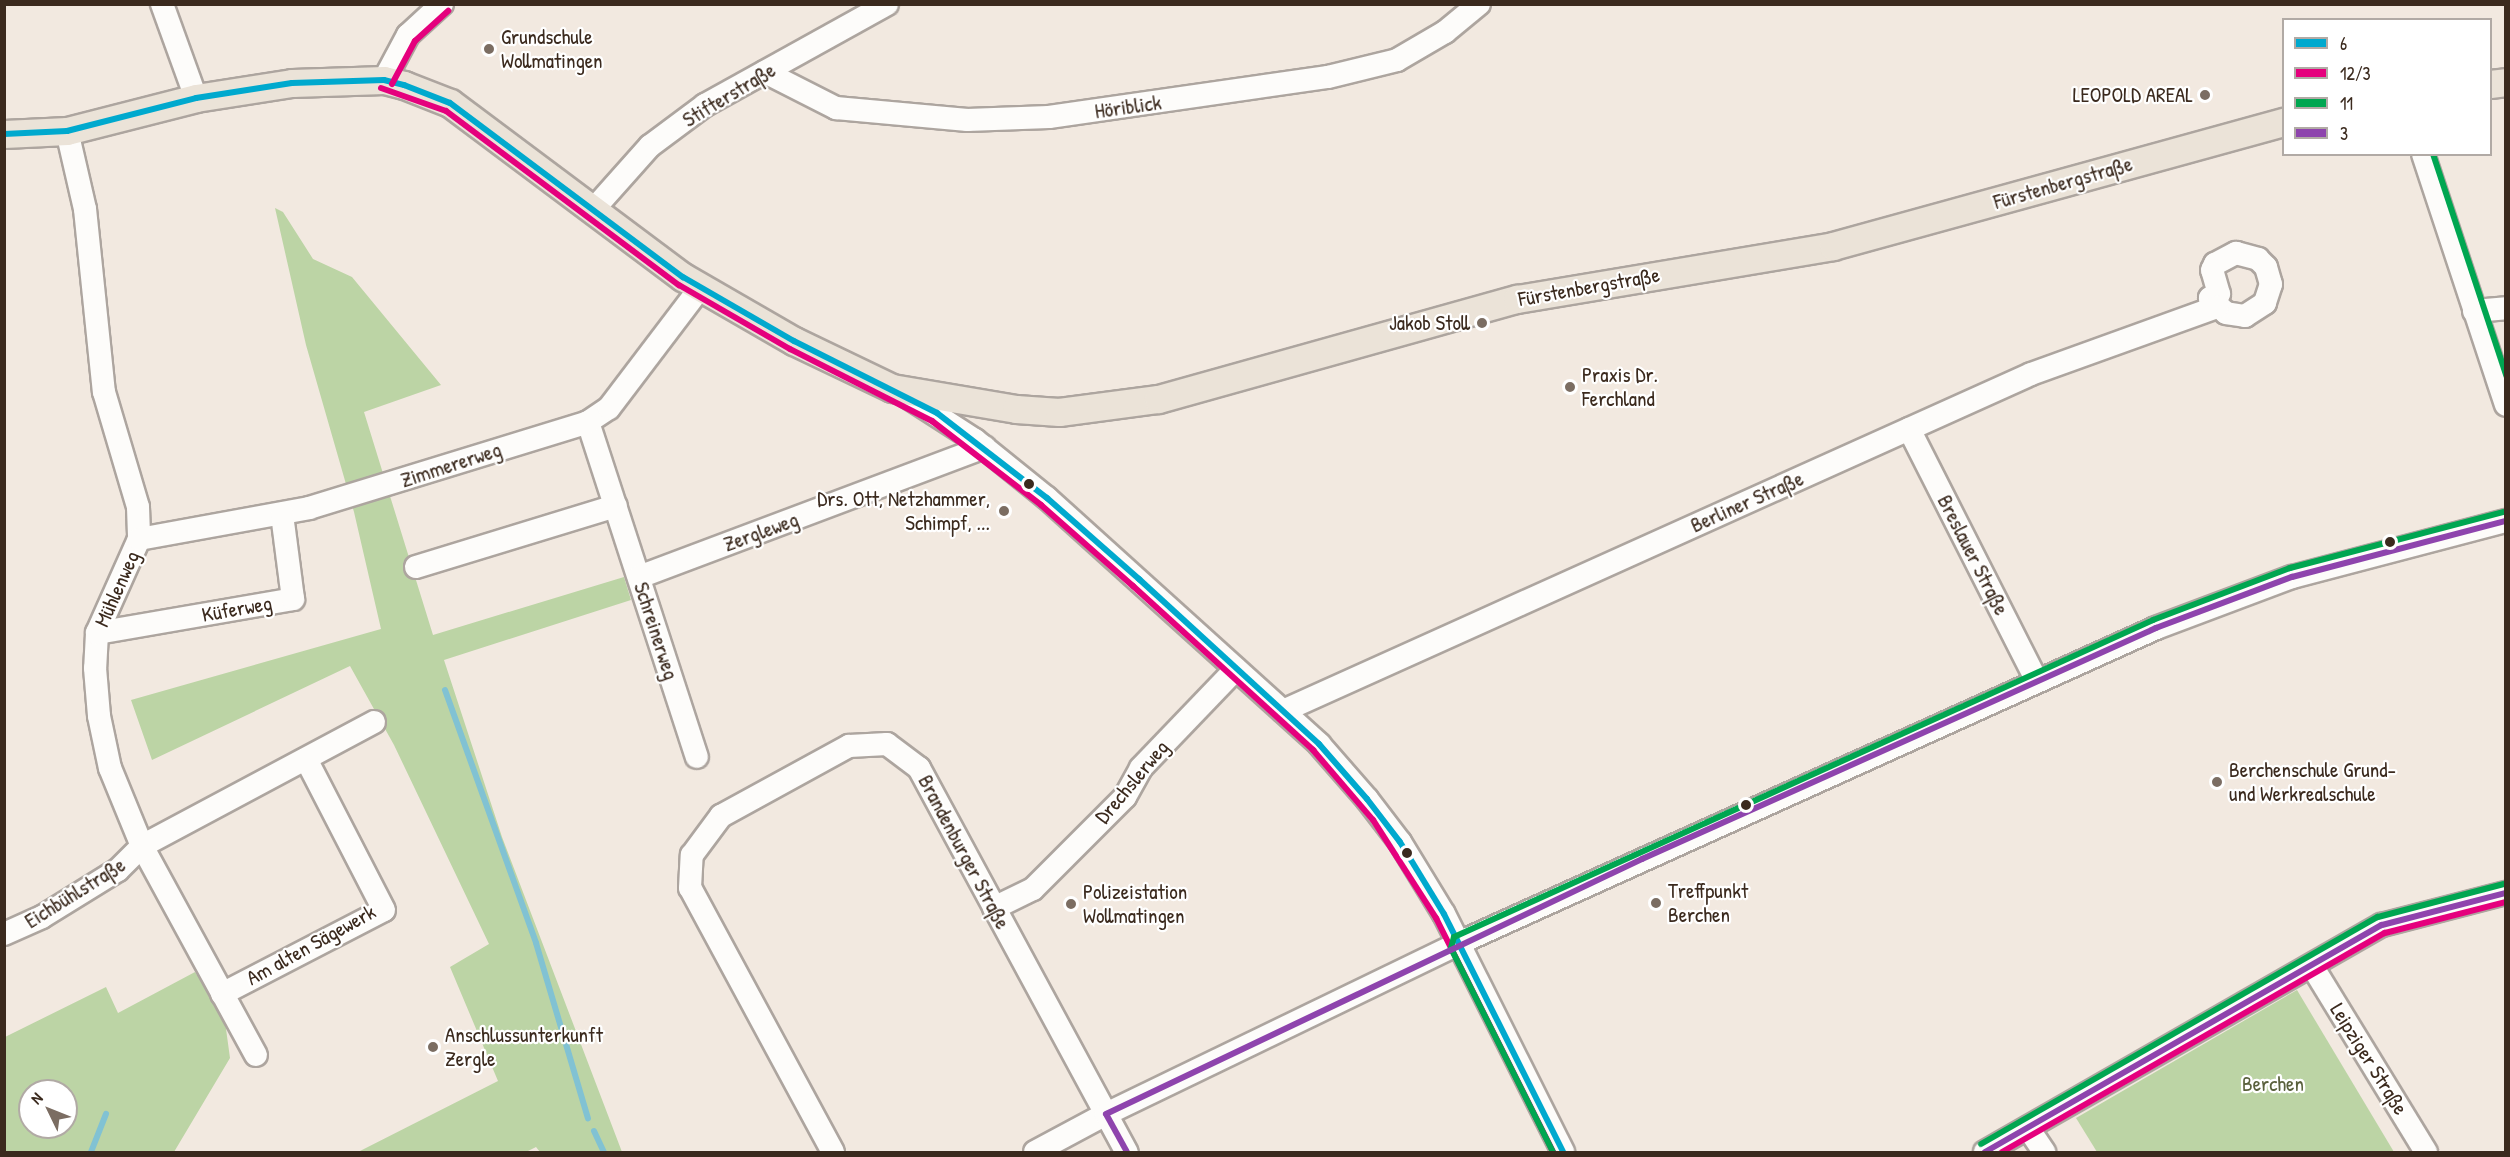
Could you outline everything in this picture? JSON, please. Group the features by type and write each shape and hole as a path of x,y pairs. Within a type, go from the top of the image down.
{"main road":[{"name":"Fürstenbergstraße","path":"4,134 67,131 196,98 292,83 384,81 450,103 592,211 701,287 794,341 892,388 1035,412 1158,399 1516,299 1833,246 2282,122"}],"street":[{"path":"162,4 196,98"},
{"path":"384,81 408,35 442,4"},
{"name":"Stifterstraße","path":"592,211 650,146 705,105 887,4"},
{"name":"Höriblick","path":"765,72 836,108 967,120 1049,117 1328,78 1396,60 1446,32 1479,4"},
{"name":"Mühlenweg","path":"67,131 85,209 104,392 138,507 139,539 97,633 95,668 105,747 142,846 256,1055"},
{"path":"2424,156 2505,405"},
{"name":"Zimmererweg","path":"139,539 282,514 368,492 588,422 609,408 701,287"},
{"name":"Berliner Straße","path":"1283,711 2031,374 2217,308"},
{"path":"2474,311 2505,308"},
{"path":"892,388 984,447 1122,564 1318,744 1380,815 1412,861 1459,944 1563,1152"},
{"name":"Schreinerweg","path":"588,422 697,757"},
{"name":"Breslauer Straße","path":"1909,429 2037,681"},
{"name":"Zergleweg","path":"639,577 984,447"},
{"path":"416,567 616,506"},
{"name":"Küferweg","path":"97,633 293,599 282,514"},
{"path":"1035,1152 1106,1114 1459,944 2156,628 2292,577 2505,521"},
{"name":"Drechslerweg","path":"994,908 1033,889 1125,797 1141,768 1236,669"},
{"path":"142,846 375,722"},
{"name":"Brandenburger Straße","path":"833,1152 690,888 692,855 721,816 849,746 887,744 919,768 1126,1152"},
{"name":"Am alten Sägewerk","path":"222,994 384,910 306,759"},
{"name":"Eichbühlstraße","path":"4,934 42,917 118,870 142,846"},
{"path":"1985,1152 2382,925 2505,893"},
{"name":"Leipziger Straße","path":"2312,966 2426,1152"},
{"path":"2028,1128 2044,1152"}],"green space":[{"path":"275,208 283,212 313,259 352,277 441,385 364,412 433,635 624,577 631,600 444,660 502,837 622,1152 540,1152 536,1147 526,1152 358,1152 498,1081 450,967 489,944 394,745 350,666 152,760 131,700 381,629 354,512 306,345"},
{"path":"195,972 197,975 202,972 223,1007 230,1058 174,1152 5,1152 5,1037 106,987 118,1013"},
{"name":"Berchen","path":"2297,990 2394,1152 2097,1152 2076,1118"}],"waterway":[{"path":"445,690 536,943 588,1118"},
{"path":"91,1152 106,1114"},
{"path":"594,1131 604,1152"}],"transit line":[{"name":"12/3","path":"392,84 415,41 448,11"},
{"name":"6","path":"4,134 67,131 196,98 292,83 384,80 404,85 450,103 683,277 794,341 937,413 1047,498 1139,579 1319,744 1367,799 1400,842 1444,914 1563,1152"},
{"name":"12/3","path":"381,88 446,111 679,285 790,349 932,421 1041,505 1133,586 1313,750 1373,820 1436,918 1553,1152"},
{"name":"11","path":"2434,156 2506,375"},
{"name":"11","path":"1553,1152 1451,948 1454,937 2153,620 2290,568 2504,512"},
{"name":"3","path":"1127,1152 1106,1114 1642,859 2156,628 2292,577 2506,521"},
{"name":"11","path":"1981,1144 2378,917 2504,884"},
{"name":"3","path":"1985,1152 2382,925 2506,893"},
{"name":"12/3","path":"2002,1152 2385,933 2506,902"}],"place":[{"name":"Grundschule Wollmatingen","path":"489,49"},
{"name":"LEOPOLD AREAL","path":"2205,95"},
{"name":"Jakob Stoll","path":"1482,323"},
{"name":"Praxis Dr. Ferchland","path":"1570,387"},
{"name":"Drs. Ott, Netzhammer, Schimpf, ...","path":"1004,511"},
{"name":"Berchenschule Grund- und Werkrealschule","path":"2217,782"},
{"name":"Treffpunkt Berchen","path":"1656,903"},
{"name":"Polizeistation Wollmatingen","path":"1071,904"},
{"name":"Anschlussunterkunft Zergle","path":"433,1047"}]}
